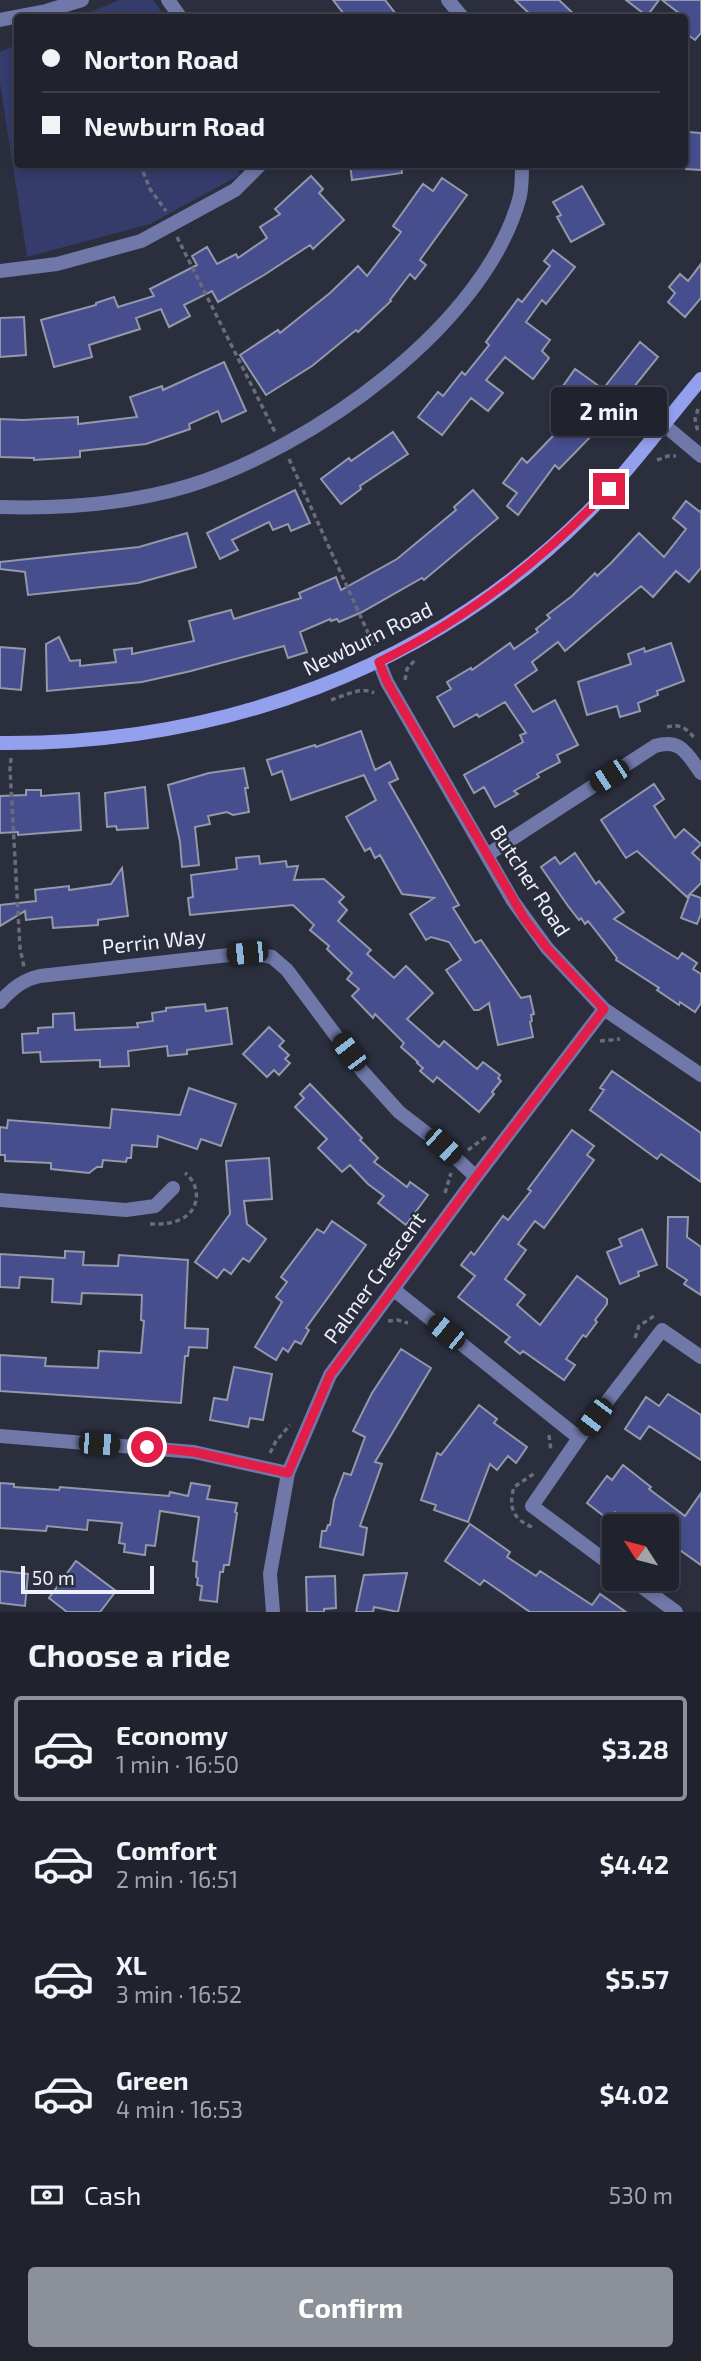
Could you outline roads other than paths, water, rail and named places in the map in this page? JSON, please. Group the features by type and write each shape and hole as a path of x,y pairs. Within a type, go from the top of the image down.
{"street":[{"path":"31,14 82,0"},
{"path":"448,0 460,14"},
{"path":"0,271 57,264 141,241 235,190 257,168"},
{"path":"0,507 71,506 187,486 225,473 283,446 336,414 425,341 450,317 478,281 510,226 521,193 523,168"},
{"name":"Newburn Road","path":"0,743 85,741 181,727 303,694 377,655 406,648 475,607 513,578 588,512 701,379"},
{"path":"663,425 701,456"},
{"name":"Butcher Road","path":"377,655 387,682 487,855 524,918 547,948 604,1009 701,1075"},
{"path":"487,855 655,746 669,742 680,747 701,773"},
{"name":"Perrin Way","path":"0,1002 13,988 28,979 40,976 247,953 272,957 287,970 363,1072 399,1112 443,1146 476,1177"},
{"name":"Palmer Crescent","path":"273,1612 270,1574 288,1473 330,1375 604,1009"},
{"path":"0,1200 126,1210 155,1206 173,1188"},
{"path":"393,1289 579,1438"},
{"path":"602,1558 532,1506 579,1438 662,1330 701,1357"},
{"path":"0,1436 194,1452 288,1473"},
{"path":"647,1591 674,1611"}]}
